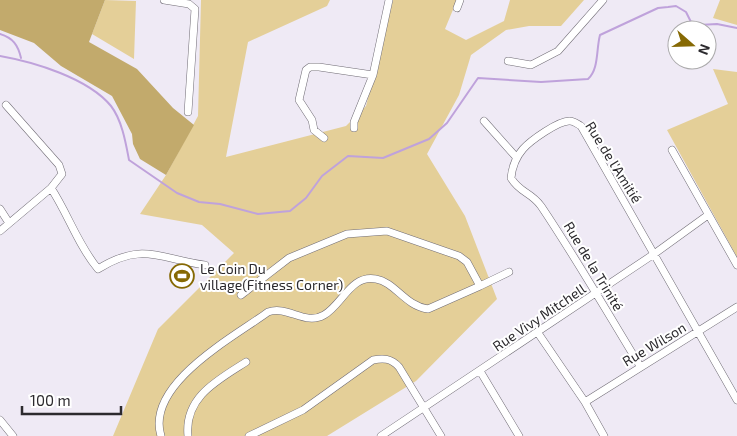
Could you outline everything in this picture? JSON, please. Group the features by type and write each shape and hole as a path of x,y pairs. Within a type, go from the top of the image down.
{"street":[{"path":"164,0 189,4 195,9 188,112"},
{"path":"354,128 354,122 373,75 390,0"},
{"path":"457,8 460,0"},
{"path":"508,61 530,65 558,51 603,0"},
{"path":"324,138 314,130 312,120 298,98 308,68 319,67 373,75"},
{"path":"0,231 51,188 60,179 62,170 6,105"},
{"path":"484,121 517,158"},
{"name":"Rue de l'Amitié","path":"517,158 524,148 546,131 570,121 581,126 737,400"},
{"path":"672,150 737,265"},
{"name":"Rue de la Trinité","path":"517,158 510,178 517,189 536,199 566,243 640,366"},
{"path":"51,188 62,205 88,256 98,269 119,258 135,254 166,255 205,266"},
{"path":"0,209 9,223"},
{"name":"Rue Vivy Mitchell","path":"382,436 596,294 708,215"},
{"path":"241,294 289,258 347,234 388,231 459,256 467,262 480,286"},
{"path":"161,436 158,427 160,414 172,389 189,369 268,312 280,310 312,319 325,314 354,284 367,279 377,279 388,284 412,305 428,309 509,272"},
{"name":"Rue Wilson","path":"584,402 737,308"},
{"path":"538,333 584,402 604,436"},
{"path":"249,436 303,410 373,360 382,358 390,360 399,367 441,436"},
{"path":"188,436 190,414 198,398 209,385 246,362"},
{"path":"480,371 519,436"},
{"path":"0,420 13,436"}],"shaded area":[{"path":"0,0 105,0 89,42 137,69 173,108 194,125 166,175 140,159 133,144 132,134 112,96 61,66 34,43 0,30"},
{"path":"105,0 136,1 134,59 92,34"},
{"path":"201,0 330,0 327,6 248,42 226,157 346,126 366,106 393,0 457,0 445,29 466,40 504,21 510,0 584,0 561,26 529,26 506,30 471,55 459,95 427,154 465,216 497,299 416,381 327,436 113,436 158,329 234,253 202,225 140,214 166,175 198,116"},
{"path":"720,0 737,0 737,25 713,18"},
{"path":"713,70 737,72 737,257 667,130 728,104"}],"waterway":[{"path":"0,56 28,62 60,73 75,79 101,96 111,106 118,118 129,160 177,193 199,202 220,204 258,214 290,211 306,198 322,176 348,156 383,158 429,139 447,123 478,78 541,82 588,79 596,65 600,35 658,8 676,6 686,12 691,22 699,25 717,24 737,28"},
{"path":"0,34 14,43 21,58"}],"place":[{"name":"Le Coin Du village(Fitness Corner)","path":"182,276"}]}
